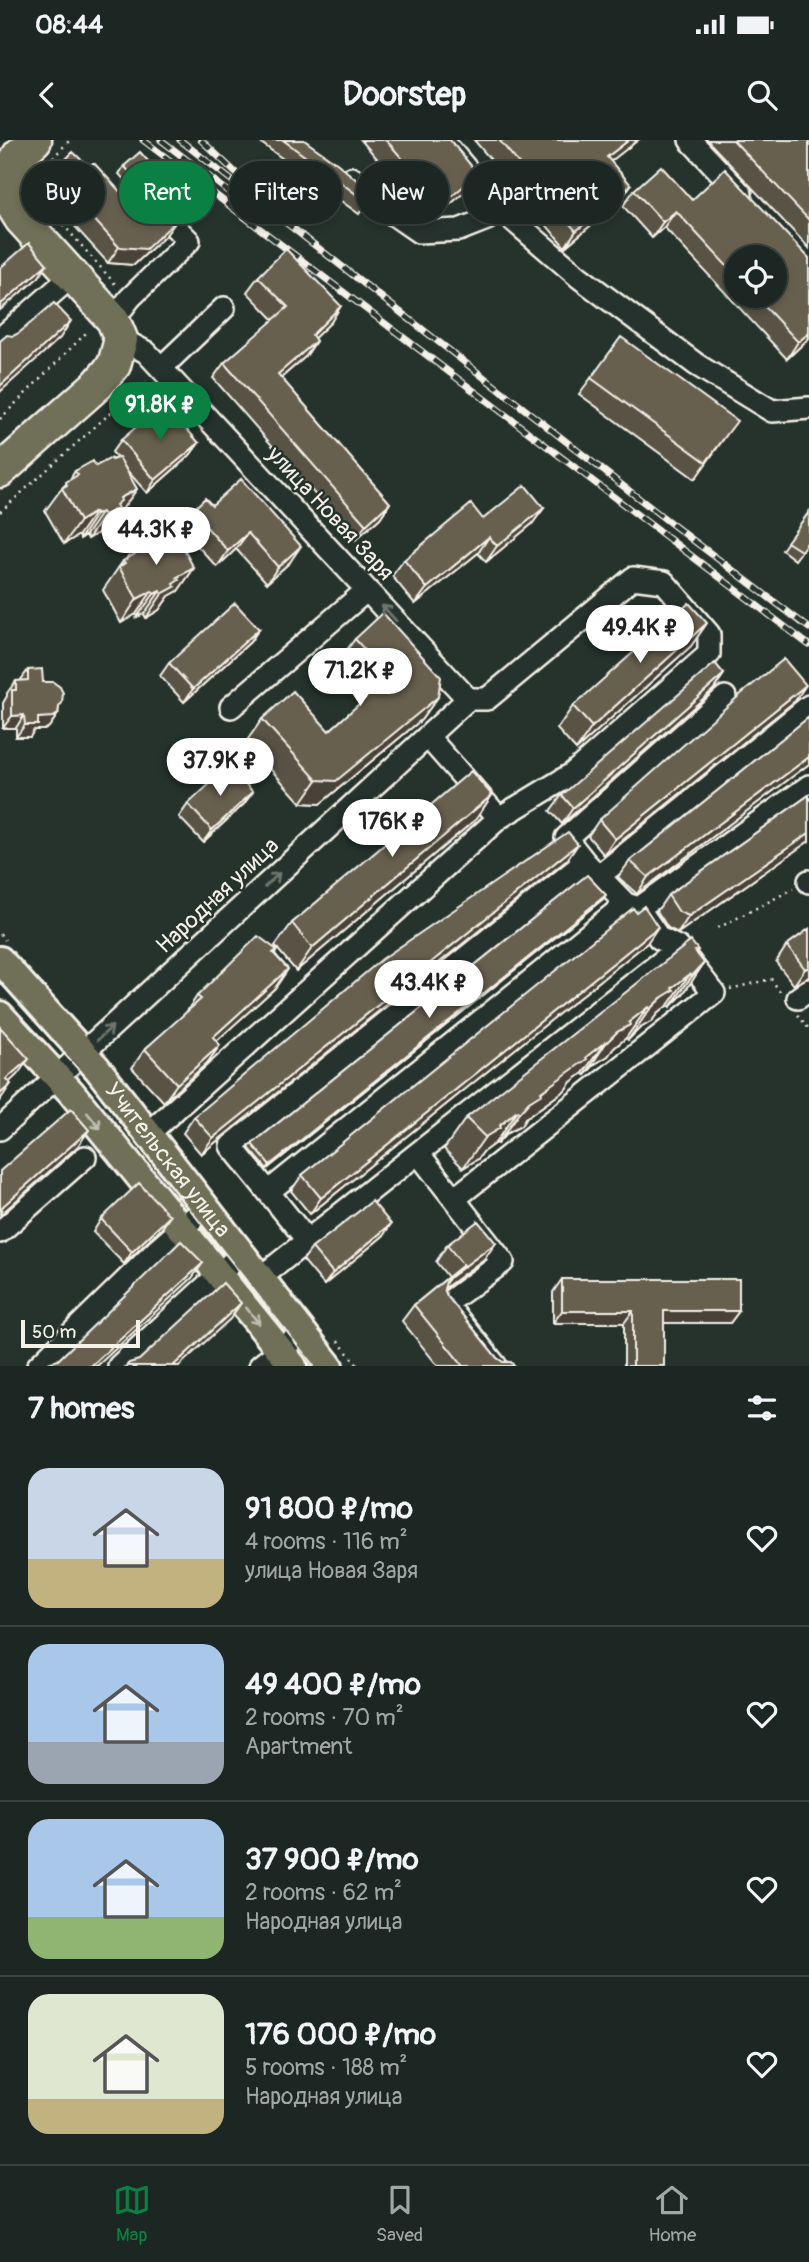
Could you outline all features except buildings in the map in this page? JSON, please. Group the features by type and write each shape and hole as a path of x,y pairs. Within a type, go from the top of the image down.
{"highway":[{"path":"0,471 98,383 114,365 117,330 73,275 21,219 3,193 19,155 35,140"}],"main road":[{"name":"Учительская улица","path":"0,960 84,1052 329,1366"},
{"name":"Учительская улица","path":"0,1015 57,1076 218,1273 277,1361"}],"street":[{"path":"442,140 463,165"},
{"path":"690,140 754,209"},
{"path":"342,170 390,212 419,232 459,230 474,224"},
{"path":"117,330 130,299 189,241 172,224"},
{"path":"518,224 579,277 697,365 772,411 809,408"},
{"path":"0,339 73,275"},
{"path":"161,368 225,308"},
{"name":"улица Новая Заря","path":"117,330 146,352 468,699"},
{"path":"149,1133 499,818 572,774 709,654 709,634 664,582 633,578 487,699 468,699"},
{"path":"231,707 367,590"},
{"path":"454,1199 714,993 678,948 659,938 566,838 725,697"},
{"name":"Народная улица","path":"0,1129 468,699"},
{"path":"307,1240 231,1146 809,706"},
{"path":"428,737 499,818"},
{"path":"268,1192 632,906 809,786"},
{"path":"260,1278 678,948"},
{"path":"418,1153 503,1262 446,1304 496,1366"},
{"path":"0,1232 85,1157"},
{"path":"38,1366 205,1208"},
{"path":"119,1366 241,1254"},
{"path":"277,1361 303,1332"}],"path":[{"path":"0,512 161,368"},
{"path":"718,928 809,881"},
{"path":"714,993 771,979 797,999 809,1029"}],"tram line":[{"path":"0,982 86,1078 314,1366"}],"railway":[{"path":"143,140 809,645"},
{"path":"161,140 229,192"},
{"path":"180,140 809,628"},
{"path":"201,140 229,166"}]}
